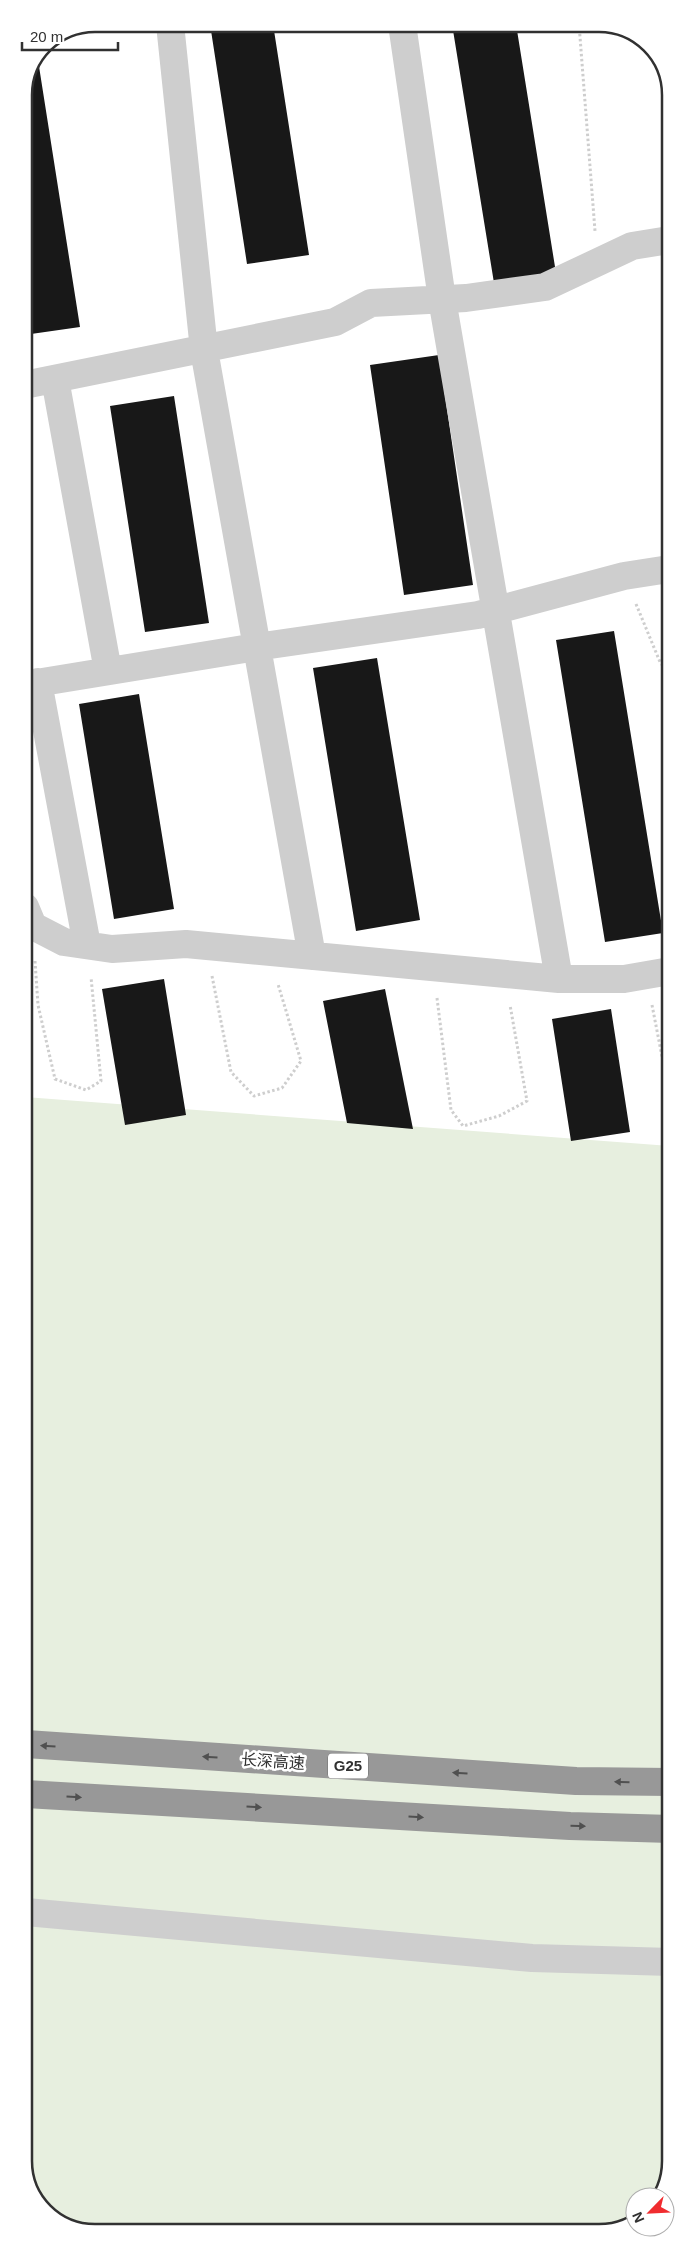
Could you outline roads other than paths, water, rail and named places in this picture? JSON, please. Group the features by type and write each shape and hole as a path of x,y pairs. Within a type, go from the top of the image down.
{"highway":[{"name":"长深高速","path":"32,1744 576,1781 662,1782"},
{"path":"32,1794 560,1825 662,1829"}],"street":[{"path":"171,32 204,350 312,956"},
{"path":"403,33 442,299 559,979"},
{"path":"32,383 335,322 371,303 442,299 545,287 632,246 662,241"},
{"path":"54,379 108,671"},
{"path":"32,683 256,647 478,615 624,576 662,570"},
{"path":"32,688 87,945"},
{"path":"32,918 64,942 112,949 186,944 559,979 624,979 658,973"},
{"path":"32,1913 532,1958 662,1962"}]}
